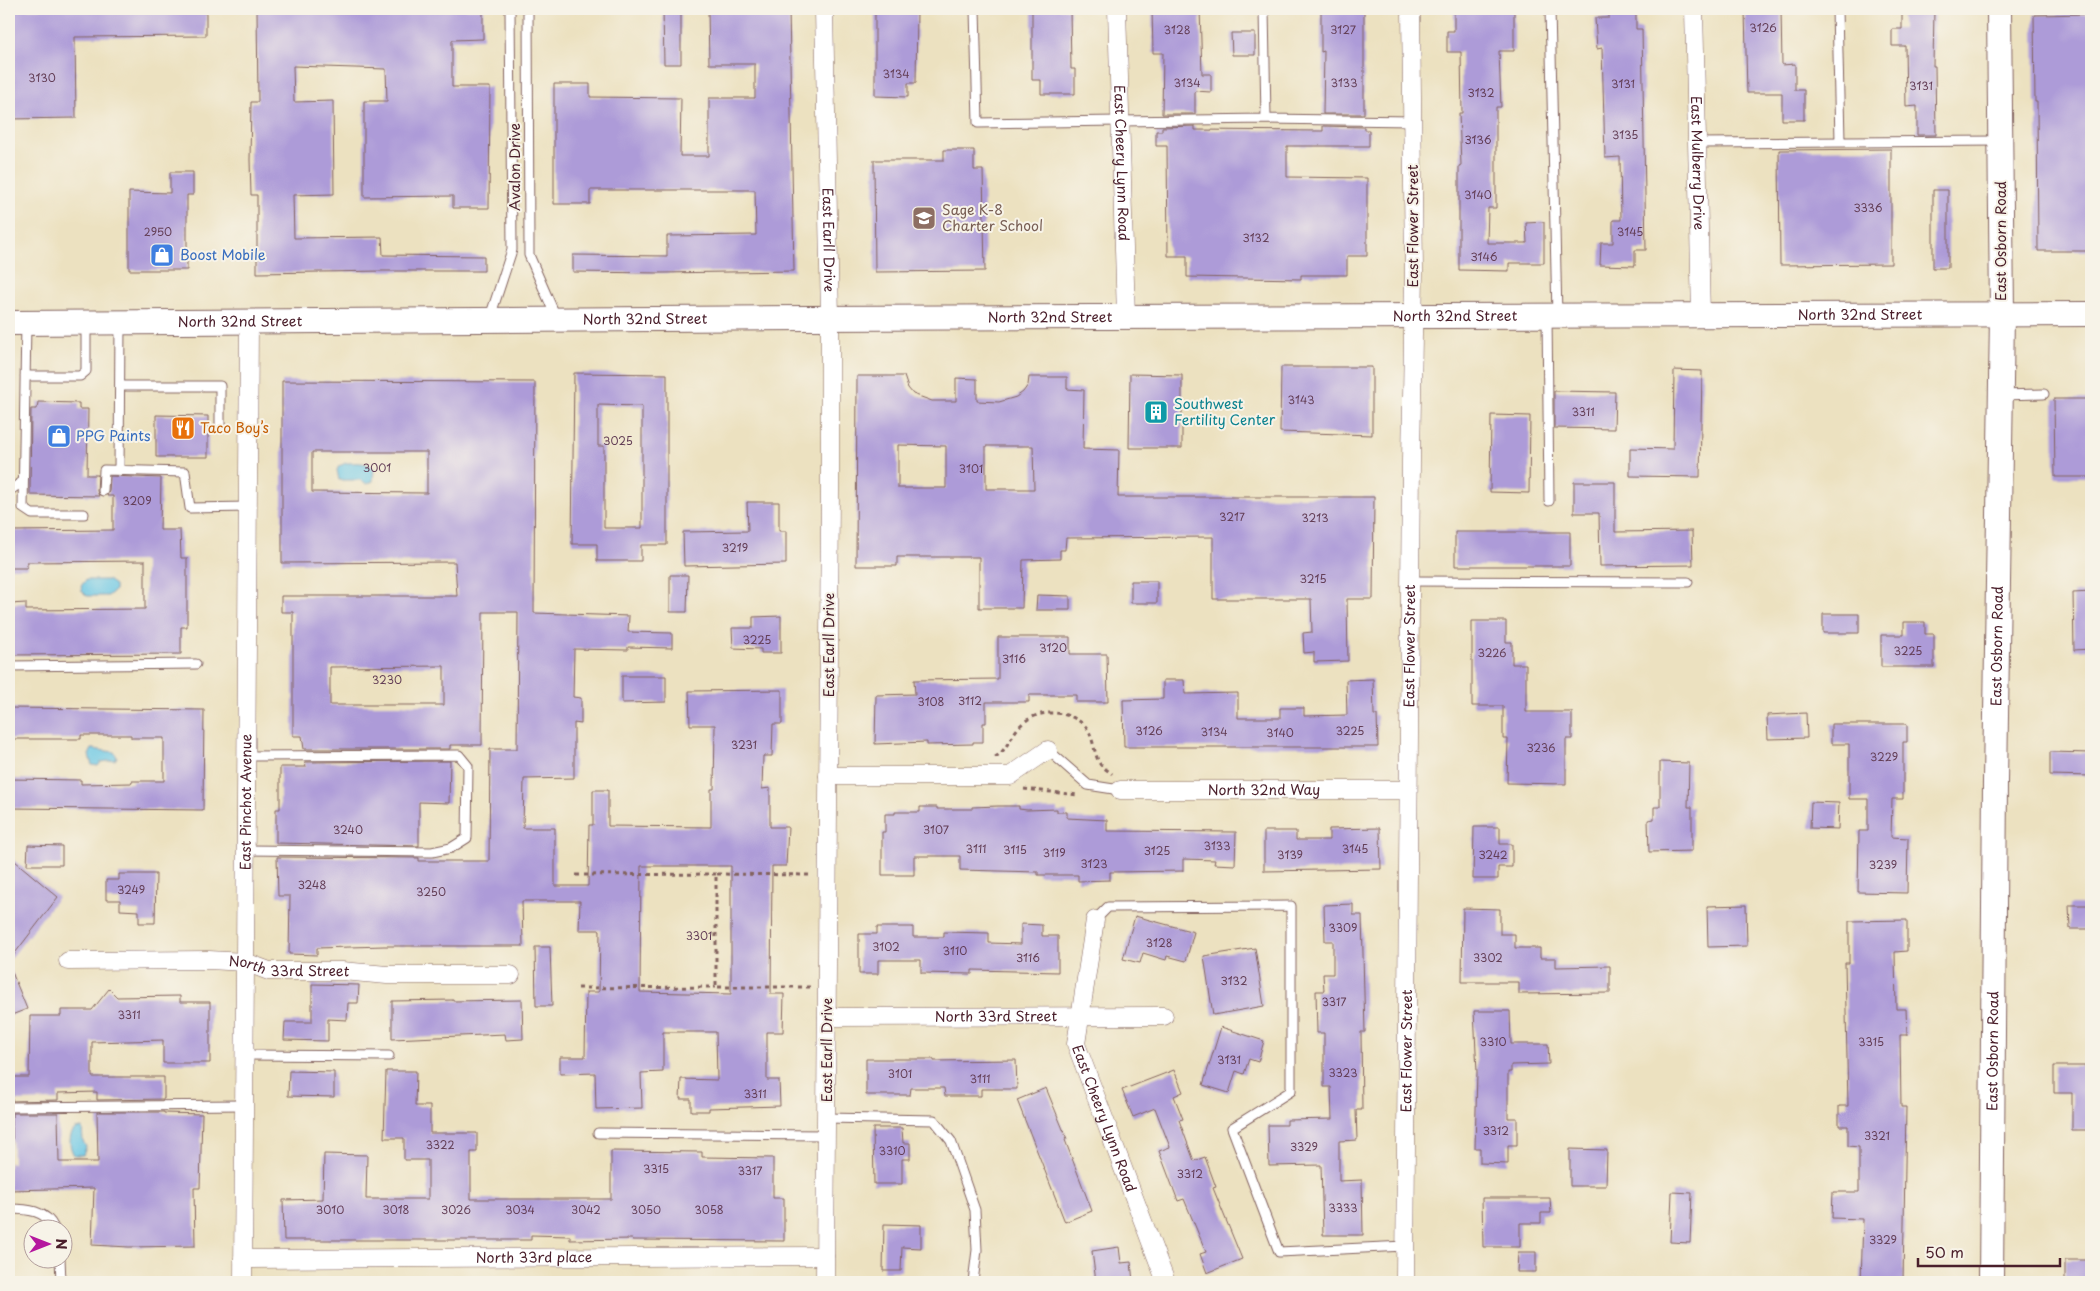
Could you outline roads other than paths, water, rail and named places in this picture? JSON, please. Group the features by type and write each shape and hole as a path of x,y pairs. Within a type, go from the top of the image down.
{"main road":[{"name":"East Osborn Road","path":"1991,1282 1994,792 2002,315 1999,9"},
{"name":"North 32nd Street","path":"17,323 557,319 2091,314"}],"street":[{"name":"East Earll Drive","path":"824,9 830,318 825,1282"},
{"name":"East Cheery Lynn Road","path":"1117,9 1126,317"},
{"name":"East Flower Street","path":"1405,1282 1413,316 1411,9"},
{"name":"East Mulberry Drive","path":"1694,9 1701,316"},
{"name":"East Pinchot Avenue","path":"243,1282 250,321"},
{"path":"828,776 1010,776 1048,750"},
{"name":"North 32nd Way","path":"1120,790 1408,790"},
{"name":"East Cheery Lynn Road","path":"1094,920 1076,1044 1166,1282"},
{"name":"North 33rd Street","path":"68,961 209,960 245,962 269,971 342,971 387,975 511,975"},
{"name":"North 33rd Street","path":"827,1017 1164,1016"},
{"name":"North 33rd place","path":"244,1258 825,1256"}],"lane":[{"name":"Avalon Drive","path":"489,320 512,250 510,9"},
{"name":"Avalon Drive","path":"528,9 529,255 557,319"},
{"path":"975,9 978,123 1266,119 1413,121"},
{"path":"1264,9 1266,119"},
{"path":"1548,501 1552,316 1550,9"},
{"path":"1837,9 1840,141"},
{"path":"1697,143 2001,141"},
{"path":"25,376 80,376 86,371 86,322"},
{"path":"119,471 120,322"},
{"path":"17,323 25,376 23,508 32,514 84,514"},
{"path":"120,386 220,386 220,427"},
{"path":"2001,395 2044,394"},
{"path":"103,491 104,470 185,472 190,508 248,508"},
{"path":"9,490 22,482"},
{"path":"1410,581 1688,582"},
{"path":"9,666 196,664"},
{"path":"1048,750 1088,785 1120,790"},
{"path":"246,850 432,852 451,848 467,838 468,766 459,755 247,756"},
{"path":"1094,920 1108,907 1291,906 1291,1091 1232,1128 1279,1252 1405,1246"},
{"path":"245,1056 389,1056"},
{"path":"9,1107 244,1105"},
{"path":"598,1133 826,1126 934,1120 951,1141 975,1210 977,1250 973,1282"},
{"path":"9,1209 30,1209 48,1218"},
{"path":"60,1268 61,1282"}],"water":[{"path":"346,463 361,463 371,466 374,469 373,481 367,484 361,480 339,480 337,470 339,466"},
{"path":"86,580 108,580 115,585 115,590 108,596 87,596 82,591 81,586"},
{"path":"92,749 114,752 117,757 115,760 101,762 98,766 92,765 89,755"},
{"path":"82,1128 83,1141 86,1147 83,1155 74,1155 70,1145 70,1138 75,1129"}],"place":[{"name":"Sage K-8 Charter School","path":"924,218"},
{"name":"Boost Mobile","path":"162,255"},
{"name":"Southwest Fertility Center","path":"1156,412"},
{"name":"Taco Boy’s","path":"183,428"},
{"name":"PPG Paints","path":"59,436"}]}
